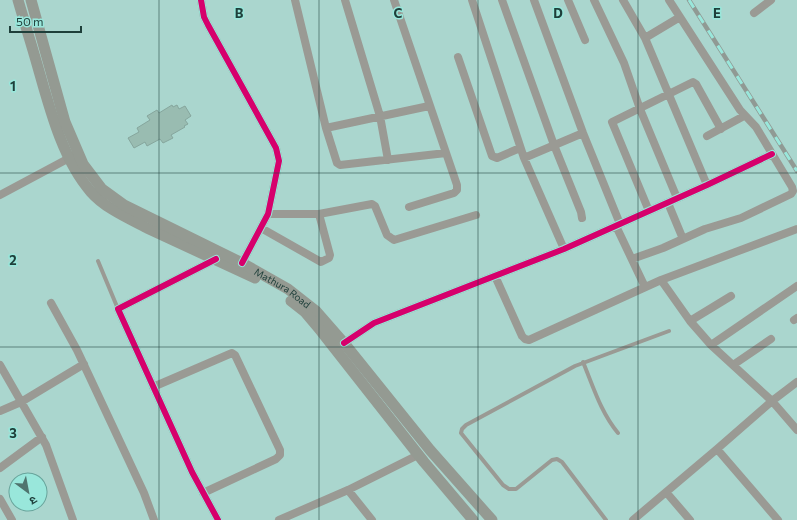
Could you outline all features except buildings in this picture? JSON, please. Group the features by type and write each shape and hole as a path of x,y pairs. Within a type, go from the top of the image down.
{"main road":[{"name":"Mathura Road","path":"18,0 46,93 73,156 83,164 102,189 124,205 242,262 288,289 316,311 344,343 430,450 492,520"},
{"name":"Mathura Road","path":"31,0 65,122 74,167 92,193 104,203 179,244 216,259 260,280 284,295 305,312 337,350 418,455 473,520"}],"street":[{"path":"201,0 204,17 278,154 279,161 268,214 242,262"},
{"path":"295,0 335,160 340,165 446,153"},
{"path":"345,0 380,116 388,160"},
{"path":"394,0 457,185 457,190 454,192 409,208"},
{"path":"472,0 520,148 564,249"},
{"path":"502,0 582,218"},
{"path":"534,0 618,225 645,287"},
{"path":"568,0 585,40"},
{"path":"594,0 624,63 640,109 677,198"},
{"path":"623,0 645,38 707,185"},
{"path":"632,259 663,248 705,229 741,218 791,194 793,191 756,127 744,116 668,0"},
{"path":"754,13 771,0"},
{"path":"645,38 680,17"},
{"path":"458,57 492,156 496,158 520,148"},
{"path":"649,211 612,122 693,82 696,84 721,129"},
{"path":"326,128 430,106"},
{"path":"707,136 744,116"},
{"path":"524,158 583,133"},
{"path":"344,343 374,323 564,249 668,203 772,154"},
{"path":"1,192 73,156"},
{"path":"668,203 683,238"},
{"path":"268,214 319,214 372,204 375,206 387,235 394,240 476,215"},
{"path":"261,228 321,262 329,258 330,255 319,214"},
{"path":"495,276 522,336 529,340 661,280 797,229"},
{"path":"216,259 118,309 192,472 218,520"},
{"path":"661,280 690,321 711,345 772,401 797,430"},
{"path":"711,345 797,286"},
{"path":"690,321 731,296"},
{"path":"51,303 84,364 144,493 154,520"},
{"path":"733,365 771,339"},
{"path":"153,387 232,353 235,355 274,436 280,450 280,455 276,459 203,493"},
{"path":"0,411 21,402 84,364"},
{"path":"0,366 42,437 73,520"},
{"path":"633,520 772,401 797,382"},
{"path":"0,468 42,437"},
{"path":"717,449 778,520"},
{"path":"279,520 348,490 418,455"},
{"path":"348,490 372,520"},
{"path":"666,492 690,520"},
{"path":"0,499 12,520"}],"lane":[{"path":"98,261 118,309"},
{"path":"606,520 562,462 557,459 552,460 516,489 509,490 503,485 461,434 462,429 466,425 554,376 583,362 669,332"},
{"path":"583,362 605,414 611,425 618,433"}],"railway":[{"path":"689,0 797,171"}],"cycle path":[{"path":"201,0 204,17 276,148 279,161 268,214 242,263"},
{"path":"344,343 374,323 564,249 772,154"},
{"path":"216,259 118,309 192,472 218,520"}]}
